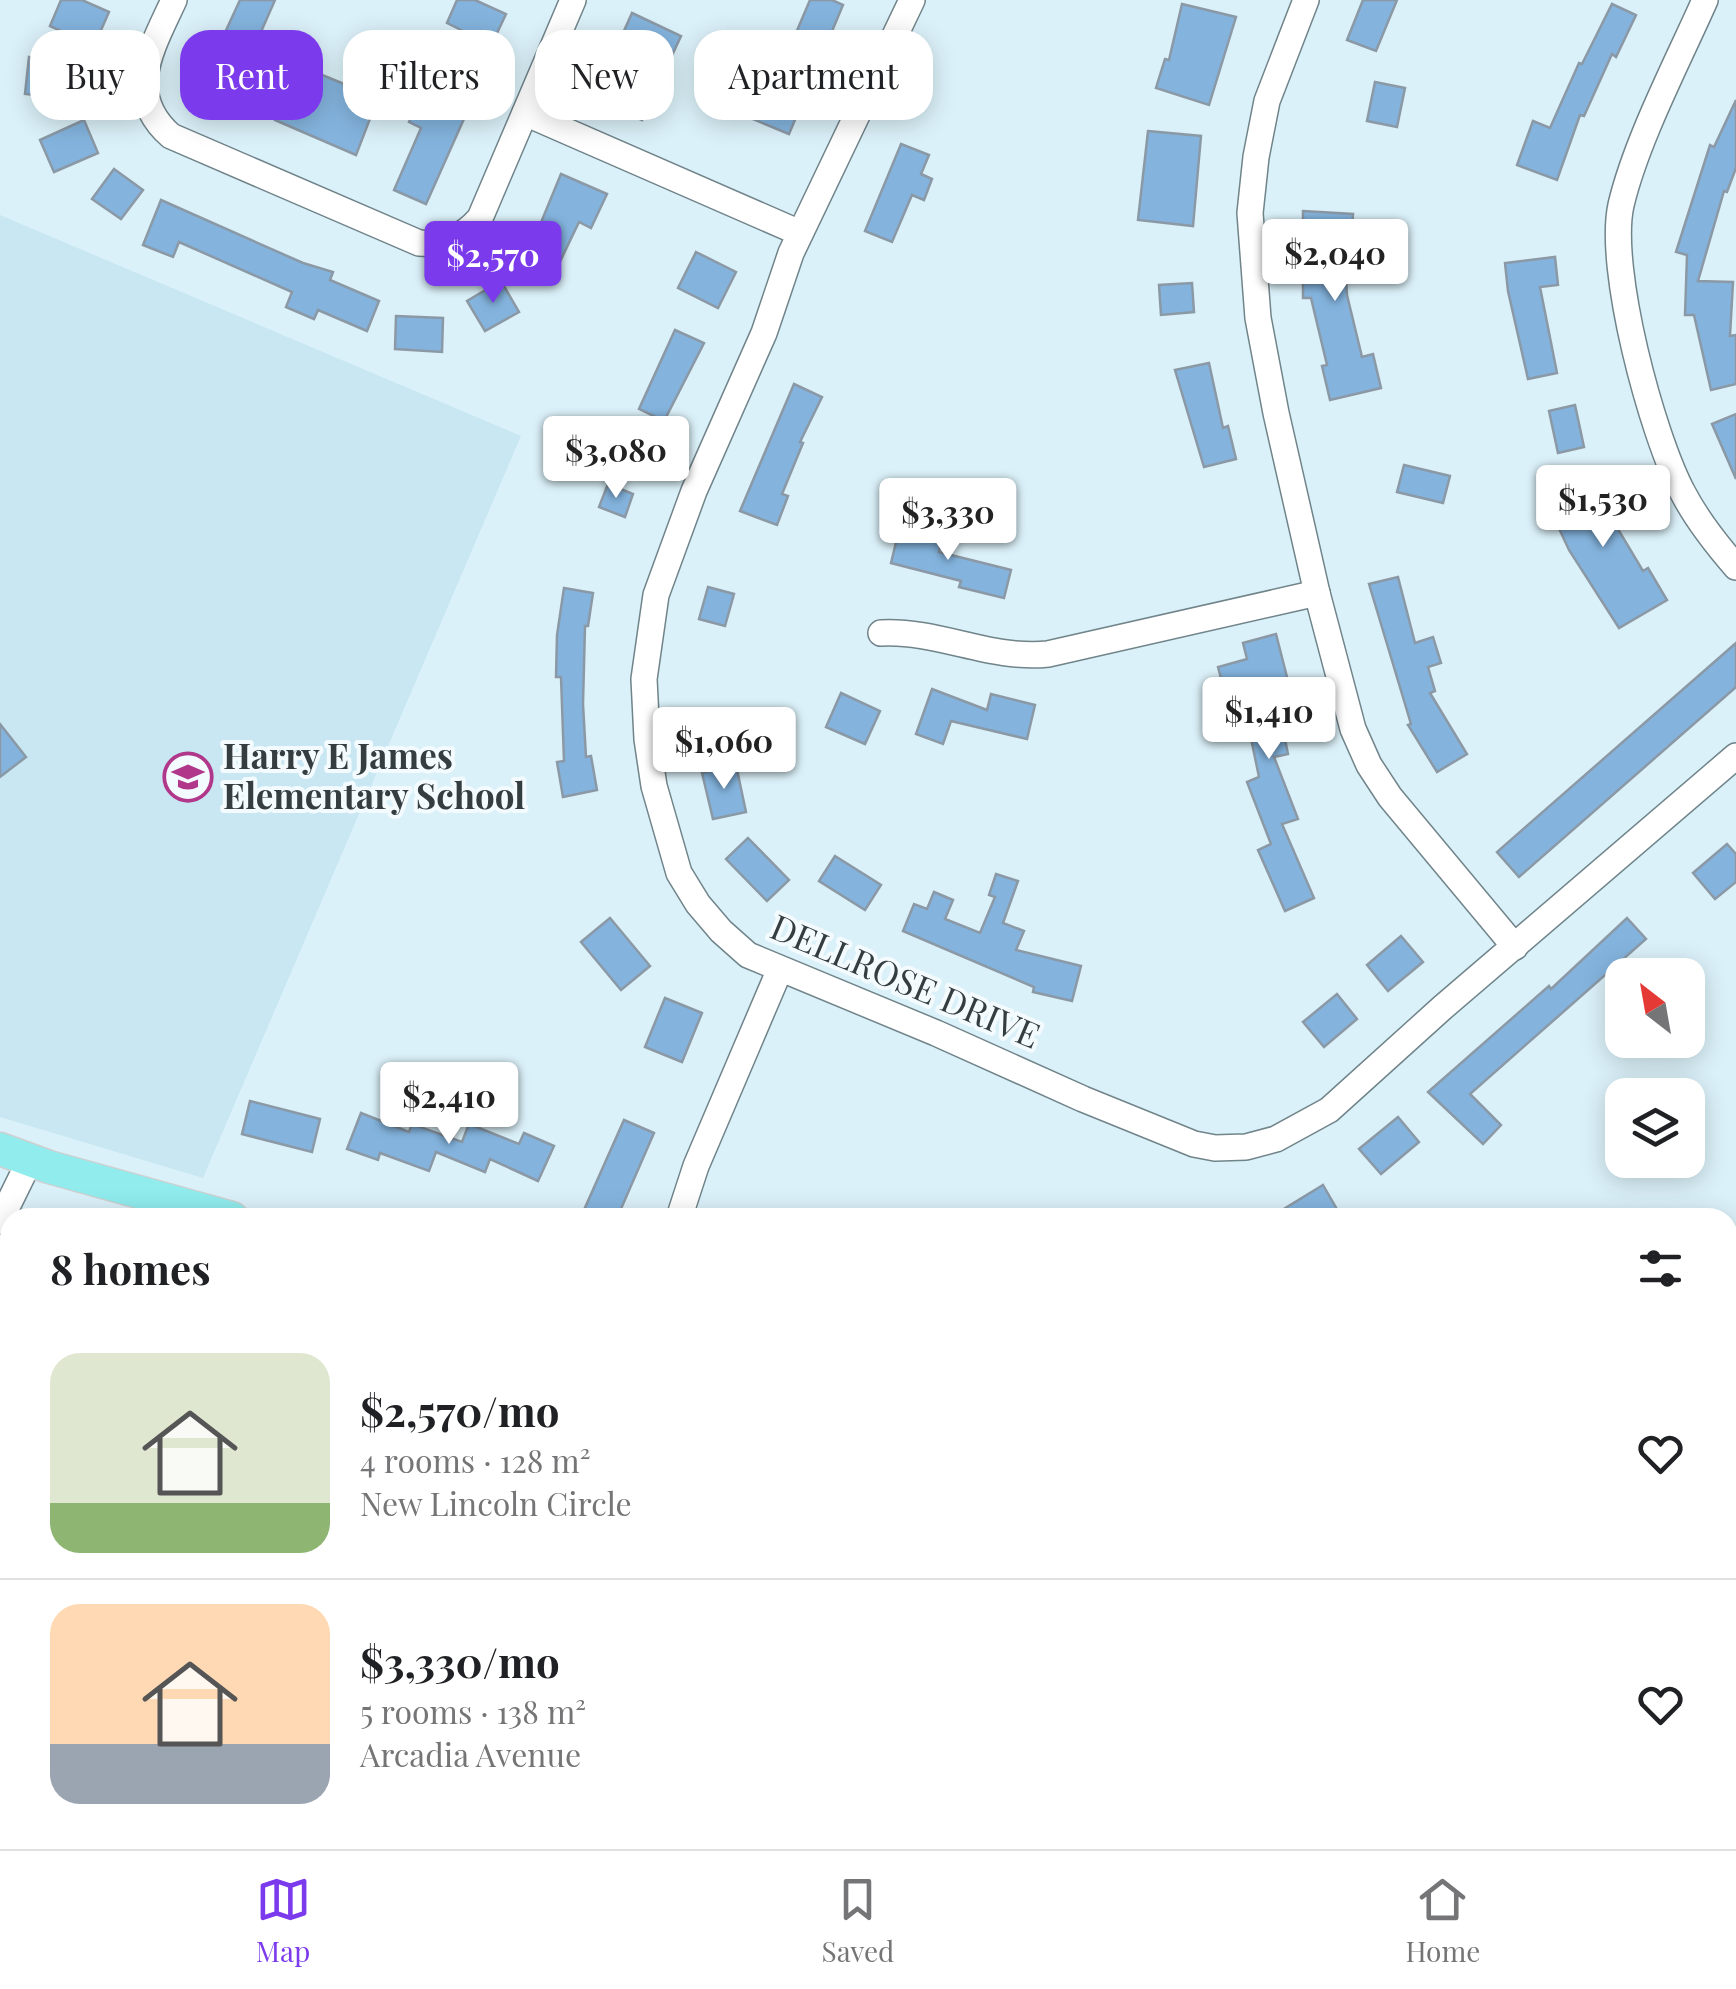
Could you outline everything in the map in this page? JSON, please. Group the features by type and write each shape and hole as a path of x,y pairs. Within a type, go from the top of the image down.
{"main road":[{"path":"15,1155 198,1208"}],"street":[{"path":"174,0 145,72 143,87 157,124 171,136 418,243 436,244 456,239 480,218 573,0"},
{"name":"DELLROSE DRIVE","path":"912,0 800,233 764,332 694,491 656,595 644,680 646,739 654,786 679,873 721,931 748,955 1194,1144 1246,1147 1301,1128 1329,1110 1736,756"},
{"path":"1306,0 1267,101 1256,156 1250,240 1258,318 1276,413 1348,714 1369,764 1390,798 1515,947"},
{"path":"1705,0 1626,190 1618,229 1618,272 1650,403 1669,461 1701,524 1736,567"},
{"path":"525,113 800,233"},
{"path":"880,633 923,634 994,654 1021,657 1317,593"},
{"path":"682,1208 696,1166 780,969"},
{"path":"3,1208 15,1155"}],"shaded area":[{"name":"Harry E James Elementary School","path":"0,215 521,436 203,1178 0,1117"}],"building":[{"path":"61,0 82,0 109,12 101,30 59,30 50,26"},
{"path":"240,0 275,0 262,30 226,30"},
{"path":"457,0 475,0 506,14 498,30 461,30 447,23"},
{"path":"810,0 832,0 843,5 833,30 797,30"},
{"path":"1363,0 1397,0 1376,51 1347,40"},
{"path":"1182,4 1236,17 1209,105 1156,88 1165,59 1169,60"},
{"path":"1612,4 1636,15 1616,57 1612,54 1584,116 1580,115 1557,180 1517,165 1533,121 1550,128 1579,63 1582,64"},
{"path":"632,13 668,30 624,30"},
{"path":"674,33 681,36 674,51"},
{"path":"29,57 30,57 30,95 25,94"},
{"path":"323,75 343,84 343,120 370,120 356,155 275,120 323,120"},
{"path":"1375,82 1405,88 1397,127 1367,121"},
{"path":"1736,100 1736,168 1727,192 1724,191 1698,281 1733,282 1730,336 1736,335 1736,384 1711,390 1694,315 1685,315 1687,255 1676,252 1710,145 1714,147"},
{"path":"84,120 98,153 54,172 40,140"},
{"path":"463,120 426,204 394,190 421,128 409,122"},
{"path":"755,120 795,120 789,134"},
{"path":"1148,131 1201,136 1193,226 1138,220"},
{"path":"901,144 929,155 921,174 932,179 924,200 912,195 892,242 865,231"},
{"path":"114,169 143,190 121,219 92,199"},
{"path":"561,174 607,194 591,228 579,222 555,272 526,259"},
{"path":"161,200 303,263 333,272 330,280 379,301 367,331 318,310 314,319 286,307 292,292 179,242 173,257 143,245"},
{"path":"1303,211 1353,214 1351,246 1344,246 1347,295 1362,357 1373,354 1381,388 1330,400 1322,366 1327,365 1311,298 1303,298"},
{"path":"696,252 736,272 718,308 678,288"},
{"path":"1555,257 1558,285 1540,287 1557,373 1528,379 1505,263"},
{"path":"501,281 519,312 485,331 467,301"},
{"path":"1192,283 1194,312 1161,315 1159,285"},
{"path":"396,316 443,318 442,352 395,349"},
{"path":"675,330 704,343 664,421 639,409"},
{"path":"1209,363 1223,428 1228,426 1236,459 1204,467 1175,370"},
{"path":"794,384 822,397 800,442 803,443 782,494 788,496 777,525 740,511"},
{"path":"1575,405 1584,447 1558,453 1549,411"},
{"path":"1736,414 1736,479 1712,424"},
{"path":"1404,465 1450,476 1443,503 1397,492"},
{"path":"1593,471 1609,501 1603,504 1643,571 1648,568 1667,600 1619,628 1569,550 1544,496"},
{"path":"608,484 633,494 625,517 599,507"},
{"path":"900,526 942,537 939,552 1011,570 1004,598 959,587 961,581 891,563"},
{"path":"1398,577 1415,643 1433,637 1441,663 1428,667 1435,691 1430,693 1467,754 1437,772 1408,725 1411,724 1369,584"},
{"path":"708,587 734,594 725,626 699,619"},
{"path":"564,588 593,593 585,626 583,704 586,757 591,756 597,790 563,797 557,762 564,761 561,677 556,677"},
{"path":"1276,634 1289,685 1275,689 1288,754 1274,757 1298,819 1282,824 1314,898 1285,911 1258,850 1271,844 1247,782 1259,777 1240,685 1224,689 1218,667 1247,659 1243,643"},
{"path":"1736,643 1736,687 1519,877 1497,852"},
{"path":"932,689 987,710 991,694 1035,705 1027,739 951,721 943,744 916,734"},
{"path":"841,693 880,711 865,744 826,727"},
{"path":"0,724 26,757 0,777"},
{"path":"736,765 746,812 713,819 702,773"},
{"path":"748,838 789,880 767,901 726,859"},
{"path":"1727,844 1736,854 1736,882 1715,899 1693,873"},
{"path":"835,856 881,885 865,910 819,881"},
{"path":"996,874 1018,881 1003,923 1024,931 1016,950 1081,966 1072,1001 1033,992 1034,987 903,931 914,904 927,909 934,892 953,900 945,919 980,933 995,897 989,895"},
{"path":"610,918 650,966 621,990 581,942"},
{"path":"1627,918 1646,939 1624,958 1605,958 1605,975 1470,1094 1501,1125 1483,1144 1428,1092 1549,986 1551,989"},
{"path":"1401,936 1423,962 1388,991 1367,965"},
{"path":"1337,994 1357,1019 1324,1047 1303,1022"},
{"path":"665,998 702,1013 682,1062 645,1047"},
{"path":"250,1101 320,1119 312,1152 242,1134"},
{"path":"361,1113 409,1132 412,1124 462,1142 469,1124 519,1144 524,1133 554,1146 538,1181 490,1159 485,1172 436,1152 429,1171 380,1153 378,1160 347,1149"},
{"path":"1398,1117 1419,1142 1381,1174 1359,1149"},
{"path":"624,1120 654,1133 621,1208 585,1208"},
{"path":"1323,1185 1336,1208 1285,1208"}],"place":[{"name":"Harry E James Elementary School","path":"188,777"}]}
